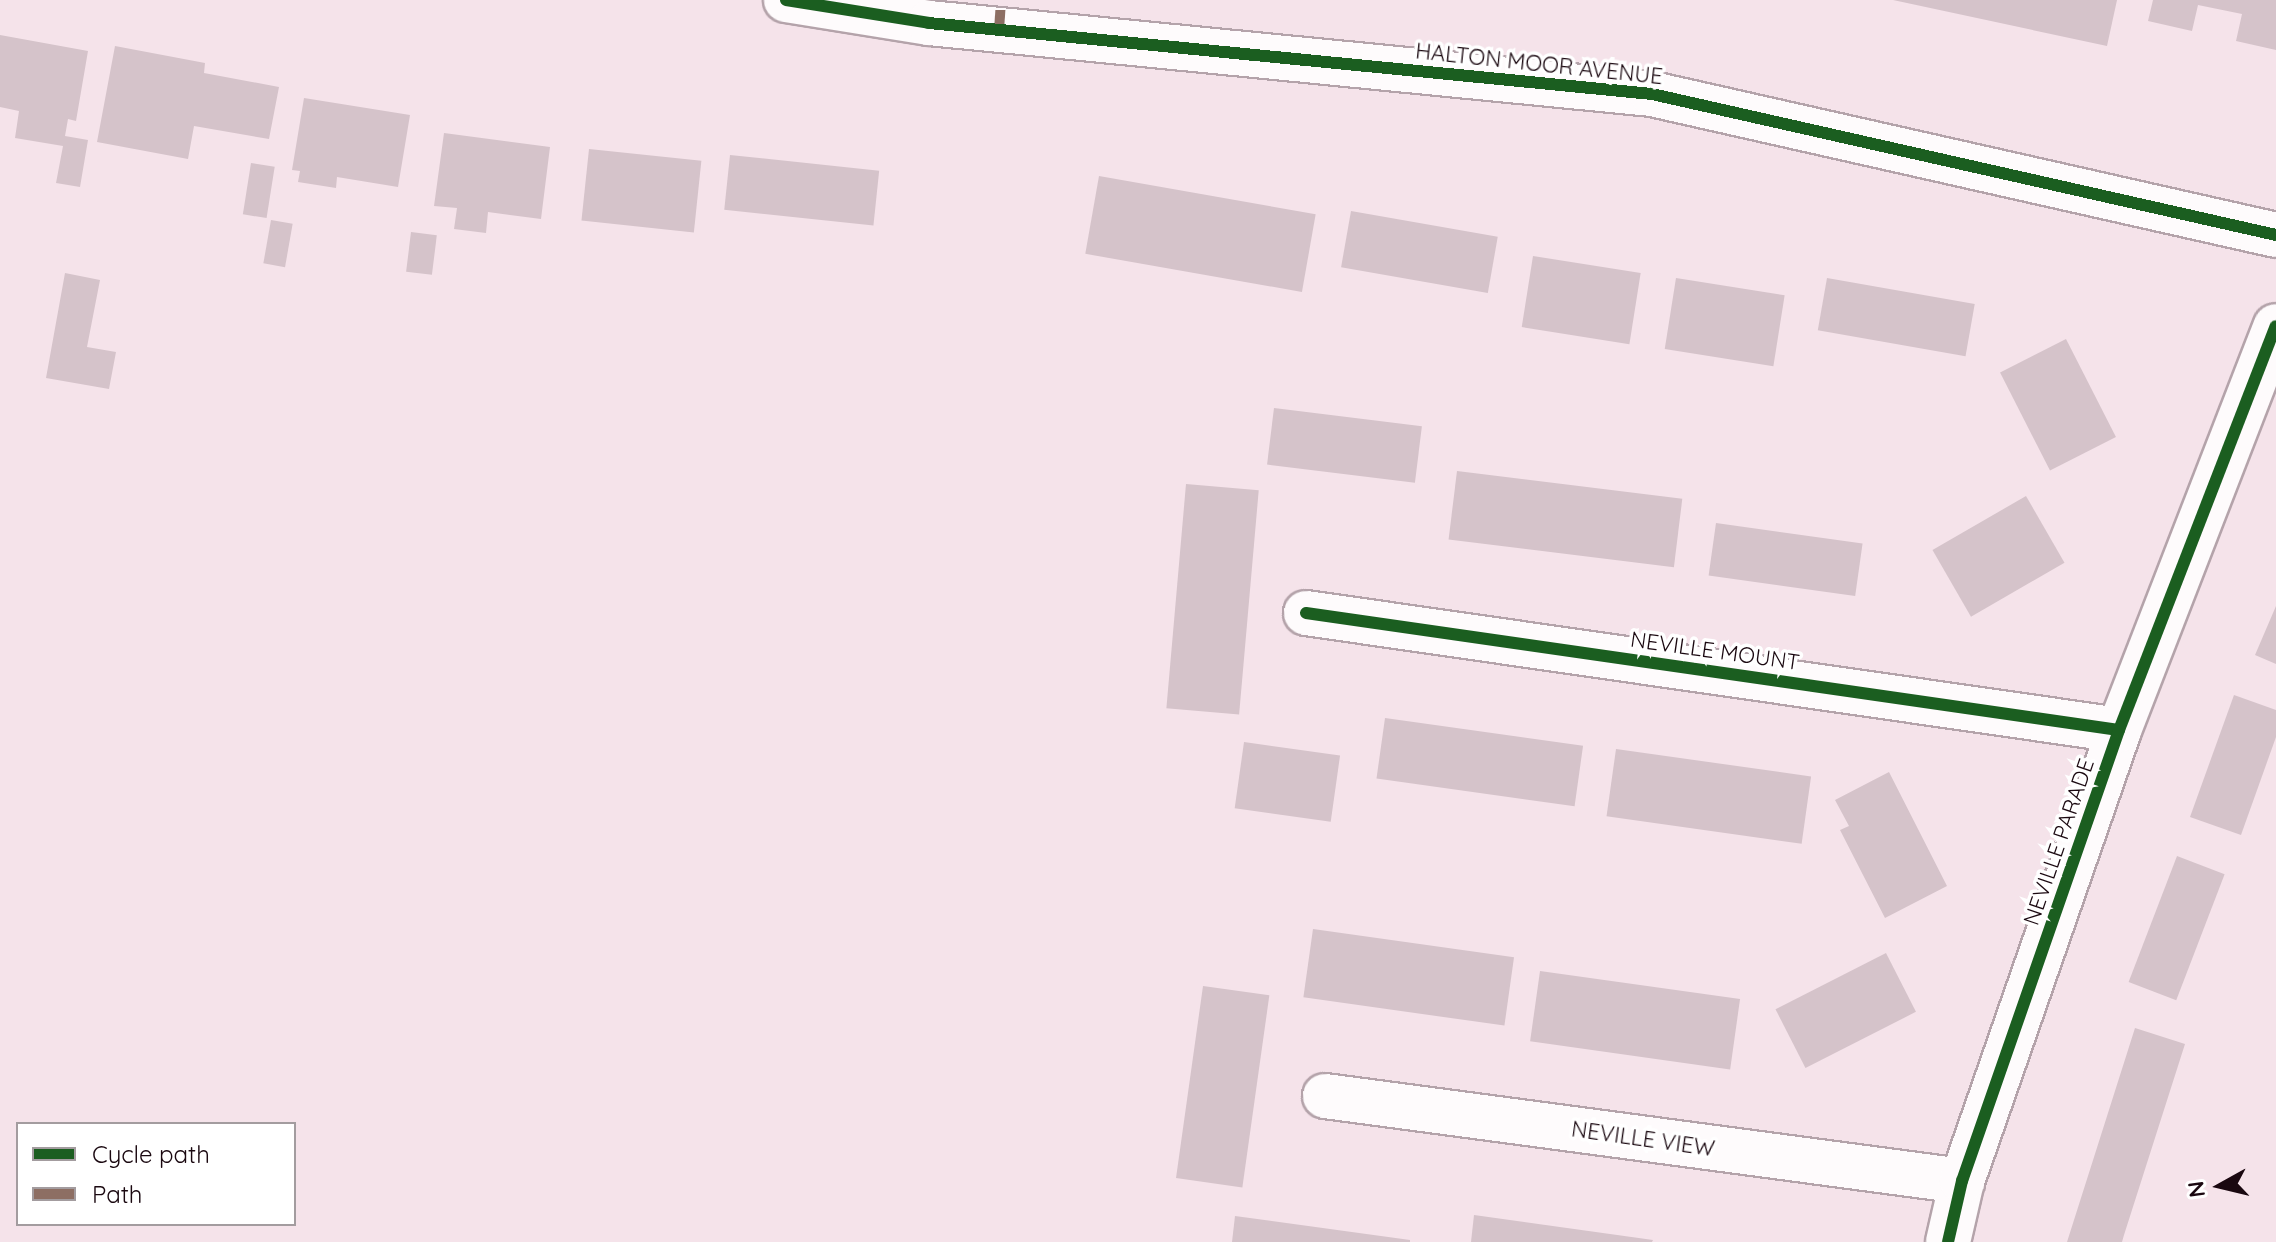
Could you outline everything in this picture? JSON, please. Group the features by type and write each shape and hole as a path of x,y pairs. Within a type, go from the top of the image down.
{"street":[{"name":"HALTON MOOR AVENUE","path":"786,0 929,23 1652,94 2276,235"},
{"name":"NEVILLE PARADE","path":"1948,1242 1962,1181 2119,730 2276,326"},
{"name":"NEVILLE MOUNT","path":"1306,613 2119,730"},
{"name":"NEVILLE VIEW","path":"1325,1096 1962,1181"}],"building":[{"path":"1893,0 2117,0 2107,46"},
{"path":"2153,0 2276,0 2276,50 2236,41 2242,14 2198,5 2192,31 2148,21"},
{"path":"0,35 88,51 76,121 68,119 65,136 88,140 80,187 56,183 63,146 15,138 19,111 0,107"},
{"path":"115,46 205,63 204,73 279,87 269,139 194,126 188,159 97,142"},
{"path":"304,98 410,115 398,187 337,177 336,188 298,182 300,171 292,170"},
{"path":"444,133 550,147 541,219 488,212 486,233 454,229 457,208 434,206"},
{"path":"589,149 701,161 694,232 581,221"},
{"path":"730,155 879,171 873,225 724,210"},
{"path":"251,163 275,167 267,218 243,214"},
{"path":"1099,176 1316,214 1302,292 1085,254"},
{"path":"1351,211 1498,237 1488,293 1341,267"},
{"path":"271,220 293,224 285,267 263,263"},
{"path":"411,232 437,235 432,275 406,272"},
{"path":"1533,256 1641,273 1629,344 1522,327"},
{"path":"65,273 100,280 87,347 116,352 109,389 46,378"},
{"path":"1676,278 1785,295 1773,366 1665,349"},
{"path":"1827,278 1975,304 1966,356 1818,330"},
{"path":"2066,339 2116,437 2050,471 2000,373"},
{"path":"1274,408 1422,426 1415,483 1267,465"},
{"path":"1457,471 1682,499 1674,567 1449,539"},
{"path":"1186,484 1259,490 1239,715 1166,708"},
{"path":"2026,496 2064,563 1971,617 1932,550"},
{"path":"1716,523 1863,544 1855,596 1709,575"},
{"path":"2276,606 2276,664 2255,655"},
{"path":"2234,695 2276,710 2276,737 2241,835 2190,817"},
{"path":"1385,718 1583,746 1575,806 1377,778"},
{"path":"1244,742 1340,755 1331,822 1235,808"},
{"path":"1616,749 1811,776 1802,844 1607,816"},
{"path":"1889,772 1947,886 1885,918 1840,830 1849,826 1835,800"},
{"path":"2177,856 2225,874 2176,1000 2129,982"},
{"path":"1313,929 1514,957 1504,1026 1303,997"},
{"path":"1886,953 1916,1012 1805,1068 1776,1009"},
{"path":"1540,971 1740,999 1730,1069 1530,1041"},
{"path":"1203,986 1269,995 1242,1187 1176,1178"},
{"path":"2135,1028 2185,1044 2122,1242 2067,1242"},
{"path":"1474,1215 1653,1240 1471,1242"},
{"path":"1235,1216 1410,1240 1410,1242 1232,1242"}],"marked path":[{"path":"999,30 1001,0"}],"cycle path":[{"path":"786,0 929,23 1652,94 2276,235"},
{"path":"1948,1242 1962,1181 2119,730 2276,326"},
{"path":"1306,613 2119,730"}]}
